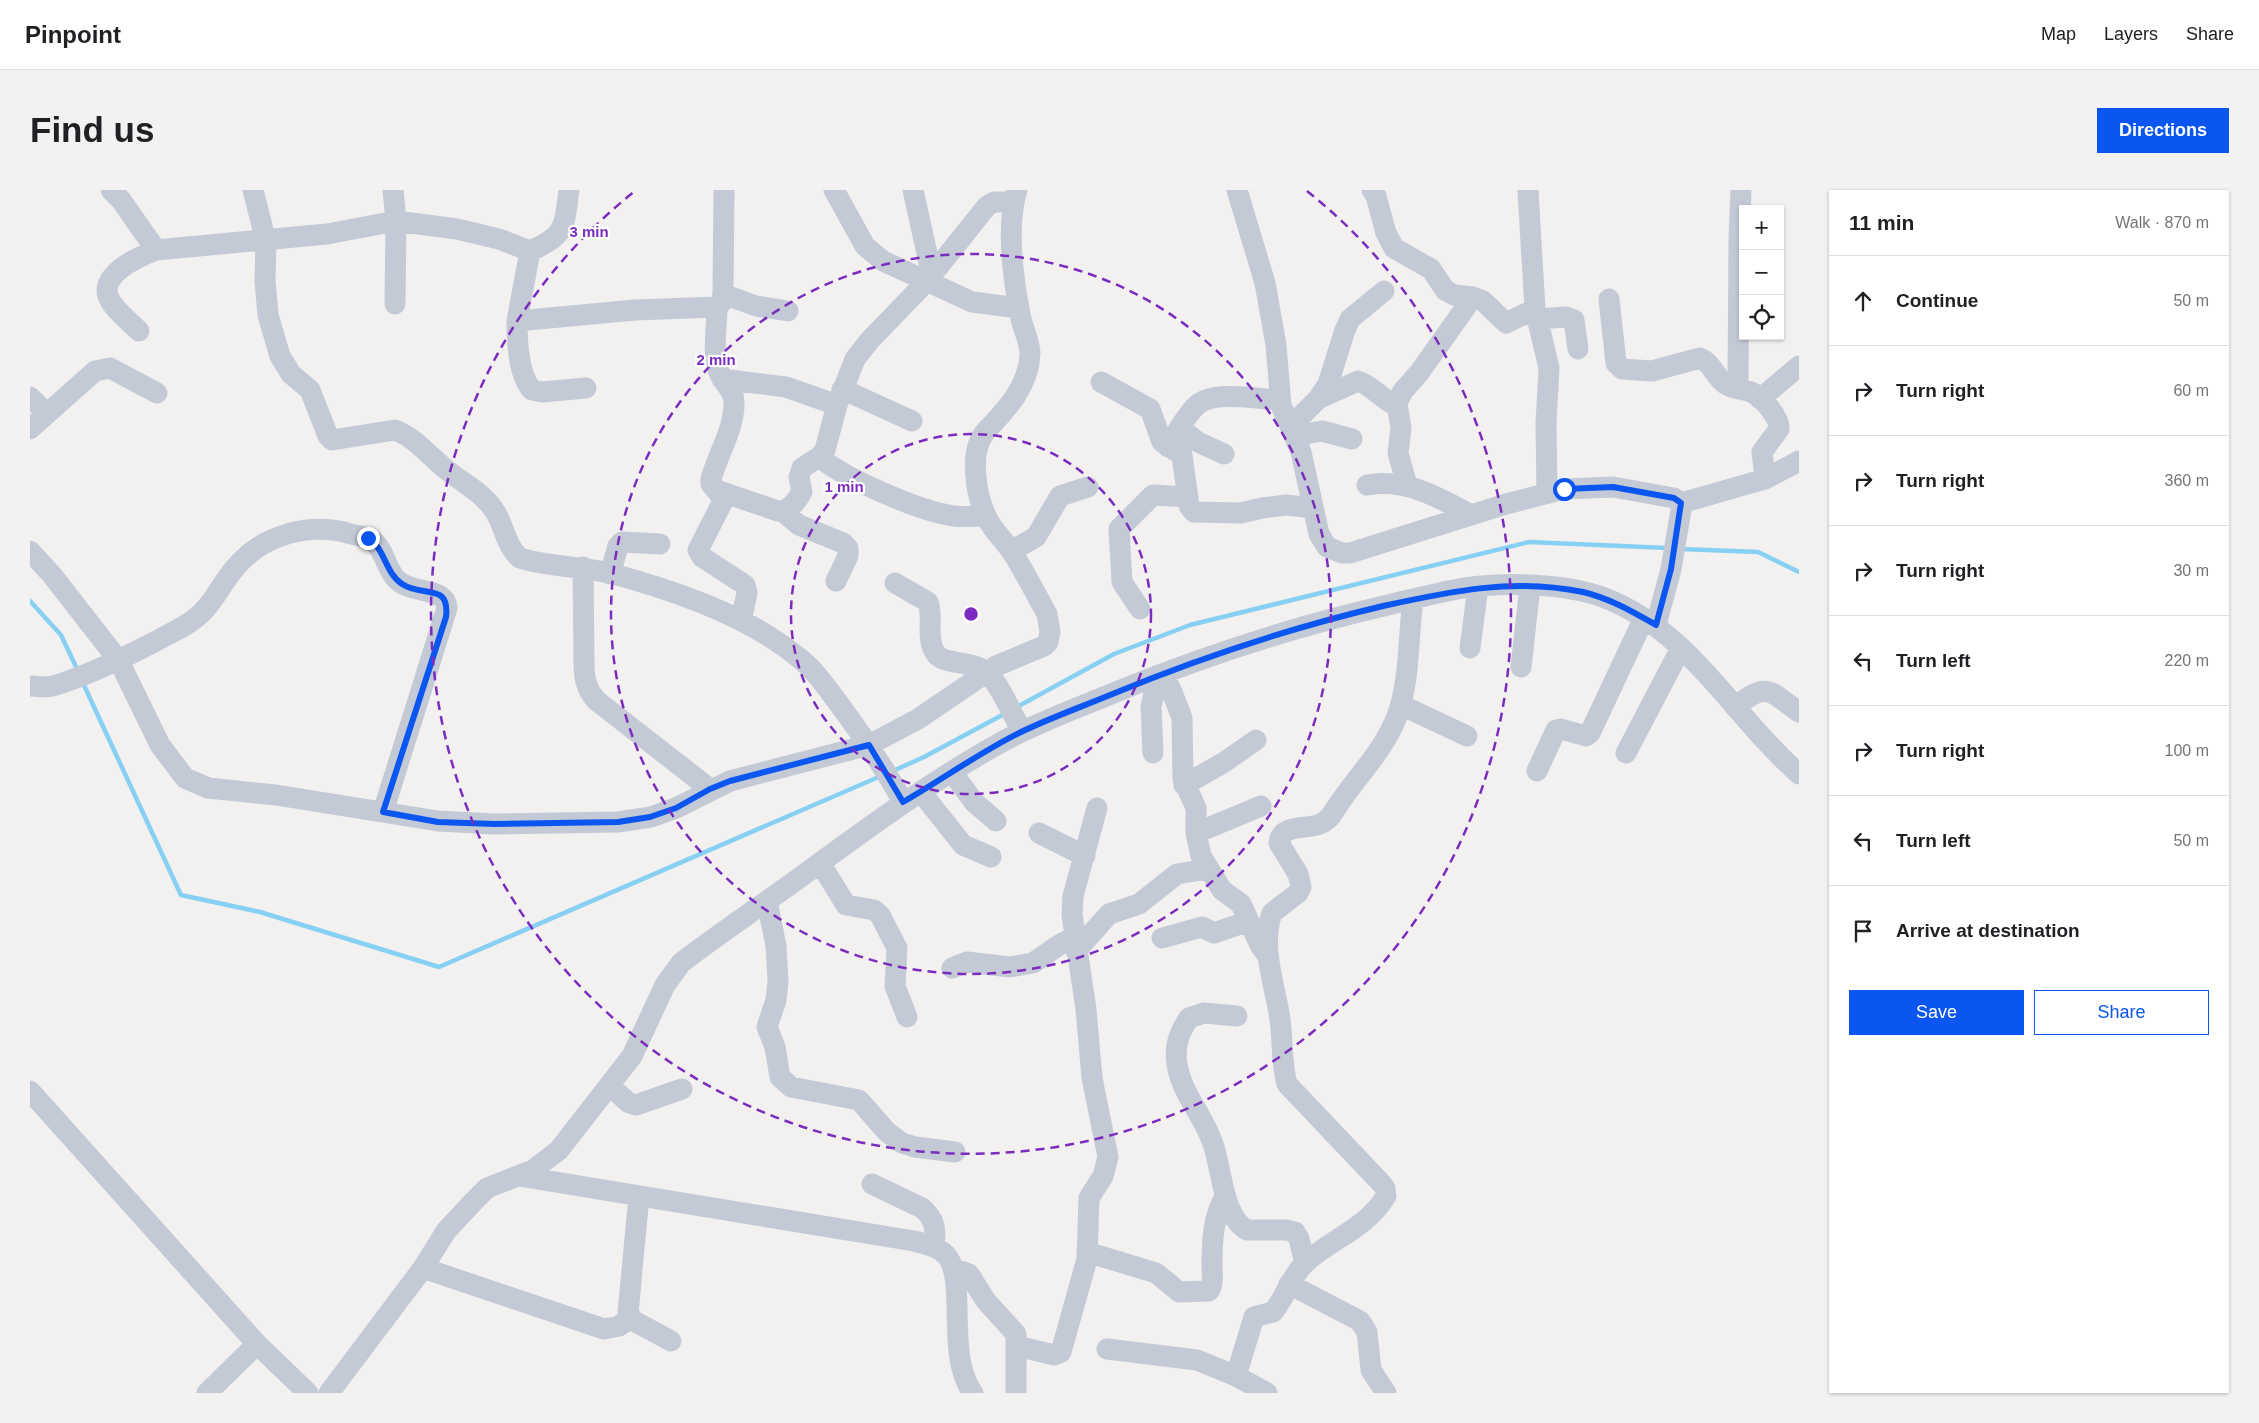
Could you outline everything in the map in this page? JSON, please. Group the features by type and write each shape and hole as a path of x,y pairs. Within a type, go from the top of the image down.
{"street":[{"path":"110,190 135,219 156,250"},
{"path":"253,190 266,242 265,281 268,316 280,356 291,374 310,390 328,436 332,440 395,430 404,434 448,471 485,498 499,517 514,552 520,558 583,567 707,606 741,621 780,644 810,668 872,750 901,799"},
{"path":"393,190 396,221 395,304"},
{"path":"138,331 110,302 106,291 109,281 124,267 134,259 156,250 266,242 328,234 396,221 457,229 499,239 530,251 547,244 560,232 566,212 569,190"},
{"path":"724,190 716,356 722,379 734,397 734,404 711,479 711,484 721,496 722,503 698,550 702,557 746,585 747,593 741,621"},
{"path":"834,190 865,246 883,261 930,279 972,302 1019,308"},
{"path":"913,190 930,279"},
{"path":"1237,190 1265,283 1276,345 1280,400 1301,452 1322,541 1327,547 1342,554 1350,553 1471,515 1547,493 1578,487 1613,487 1674,498 1681,507 1671,569 1650,622 1590,732 1586,736 1561,729 1556,730 1536,771"},
{"path":"1372,190 1376,196 1386,233 1394,248 1430,269 1445,290 1454,295 1473,297 1487,304 1506,324 1536,314 1566,317 1574,320 1578,349"},
{"path":"1738,388 1741,190"},
{"path":"1528,191 1536,314 1549,368 1546,429 1547,493"},
{"path":"30,552 52,575 112,663 160,745 185,778 208,788 276,795 438,822 485,824 618,822 650,817 676,808 710,789 792,764 872,750 918,720 991,679 1006,660 1044,646 1050,638 1050,623 1047,614 1011,551 986,516 977,474 980,439 1008,407 1021,388 1028,367 1030,352 1019,308 1013,259 1015,196 987,206 930,279 863,348 855,359 839,397 825,450 819,457 802,468 799,476 802,492 795,503 782,512"},
{"path":"530,251 517,321 521,360 526,379 532,390 542,392 586,388"},
{"path":"1292,431 1328,384 1350,319 1384,291"},
{"path":"1407,485 1398,452 1400,428 1398,406 1403,391 1419,373 1473,297"},
{"path":"1609,299 1616,363 1622,369 1652,371 1700,358 1704,360 1723,383 1753,393 1760,399 1780,424 1776,434 1762,452 1765,479"},
{"path":"517,321 720,300 788,311"},
{"path":"1760,399 1799,366"},
{"path":"30,429 95,371 102,368 110,368 157,393"},
{"path":"722,379 786,387 839,397 912,421"},
{"path":"1318,399 1358,381 1365,384 1388,402 1398,406"},
{"path":"1101,382 1150,408 1155,417 1158,434 1168,447 1177,450 1182,455 1191,510 1197,512 1242,513 1286,505 1313,508"},
{"path":"30,397 47,414"},
{"path":"1168,447 1196,405 1211,398 1234,397 1280,400"},
{"path":"1180,428 1198,442 1224,454"},
{"path":"1292,431 1322,431 1352,438"},
{"path":"819,457 839,472 928,509 956,516 986,516"},
{"path":"1681,507 1765,479 1799,461"},
{"path":"1366,485 1407,485 1440,498 1471,515"},
{"path":"1011,551 1036,537 1060,496 1088,486"},
{"path":"716,490 782,512 799,525 846,546 848,556 836,582"},
{"path":"1140,609 1122,582 1119,529 1153,495 1188,497"},
{"path":"40,686 112,663 192,621 208,607 235,568 249,553 267,542 291,532 322,528 368,538 377,545 388,568 399,582 412,589 443,596 447,601 448,608 383,812"},
{"path":"610,574 618,546 622,542 660,544"},
{"path":"583,567 584,676 589,691 597,701 710,789"},
{"path":"895,583 928,602 931,643 937,656 946,661 973,664 991,679 1018,724"},
{"path":"1521,667 1530,586"},
{"path":"329,1393 423,1268 446,1231 474,1201 487,1188 519,1176 546,1162 559,1150 632,1056 665,985 681,964 820,863 901,799 921,792 1018,724 1221,652 1337,617 1478,587 1530,586 1582,592 1602,597 1650,622 1681,648 1799,774"},
{"path":"1470,648 1478,587"},
{"path":"1236,1376 1252,1320 1258,1315 1273,1312 1289,1284 1305,1263 1316,1253 1362,1224 1383,1201 1386,1192 1381,1183 1287,1084 1268,934 1272,913 1298,893 1301,887 1301,880 1279,843 1281,836 1286,831 1316,825 1328,820 1352,783 1379,749 1401,705 1413,600"},
{"path":"1626,753 1681,648"},
{"path":"1153,753 1151,707 1160,674"},
{"path":"1160,674 1178,706 1183,725 1184,785 1196,808 1196,833 1201,856 1207,869 1222,890 1241,904 1260,945 1270,959"},
{"path":"1735,707 1753,692 1764,690 1772,692 1799,712"},
{"path":"1401,705 1468,736"},
{"path":"1184,785 1223,763 1256,740"},
{"path":"952,772 974,802 996,821"},
{"path":"921,792 962,845 990,857"},
{"path":"1196,833 1261,806"},
{"path":"1017,1346 1054,1355 1061,1352 1083,1278 1087,1252 1089,1198 1103,1176 1108,1157 1090,1069 1086,1010 1072,915 1073,896 1097,808"},
{"path":"1039,833 1085,856"},
{"path":"820,863 846,905 874,910 880,915 897,948 895,986 907,1017"},
{"path":"952,968 967,962 1010,967 1033,963 1075,944 1109,914 1139,904 1176,874 1207,869"},
{"path":"767,901 776,946 778,981 776,1000 767,1027 775,1047 780,1076 791,1087 859,1100 887,1132 902,1143 915,1147 955,1152"},
{"path":"1162,938 1202,927 1214,933 1249,921"},
{"path":"1237,1016 1204,1013 1189,1018 1177,1041 1176,1054 1180,1081 1213,1143 1225,1197 1239,1224 1247,1230 1286,1230 1295,1232 1299,1239 1305,1263"},
{"path":"610,1086 628,1103 636,1105 682,1089"},
{"path":"30,1091 257,1344 308,1393"},
{"path":"519,1176 914,1241 934,1247 945,1255 954,1269 956,1336 972,1392"},
{"path":"872,1184 922,1208 929,1214 935,1226 934,1247"},
{"path":"631,1318 629,1299 639,1196"},
{"path":"1087,1252 1150,1270 1180,1292 1209,1291 1212,1286 1212,1254 1216,1220 1220,1205 1225,1197"},
{"path":"423,1268 594,1327 612,1329 631,1318"},
{"path":"954,1269 970,1275 986,1301 1013,1330 1017,1346 1016,1393"},
{"path":"1289,1284 1360,1321 1366,1332 1372,1370 1390,1387"},
{"path":"631,1318 671,1340"},
{"path":"207,1393 257,1344"},
{"path":"1107,1349 1197,1360 1236,1376 1267,1393"}],"waterway":[{"path":"1015,708 1114,654 1190,625 1529,542 1668,548"},
{"path":"1681,549 1758,552 1799,572"},
{"path":"30,601 61,635 78,671"},
{"path":"82,681 181,895 260,912 439,967 881,776"},
{"path":"893,771 924,757 1006,713"}],"route":[{"path":"368,538 377,545 388,568 399,582 412,589 443,596 447,601 448,608 383,812 438,822 494,824 618,822 650,817 676,808 710,789 730,781 869,745 903,802 972,759 1022,731 1151,678 1221,652 1337,617 1464,588 1537,586 1582,592 1602,597 1656,625 1671,569 1681,503 1674,498 1613,487 1594,486 1564,489"}]}
